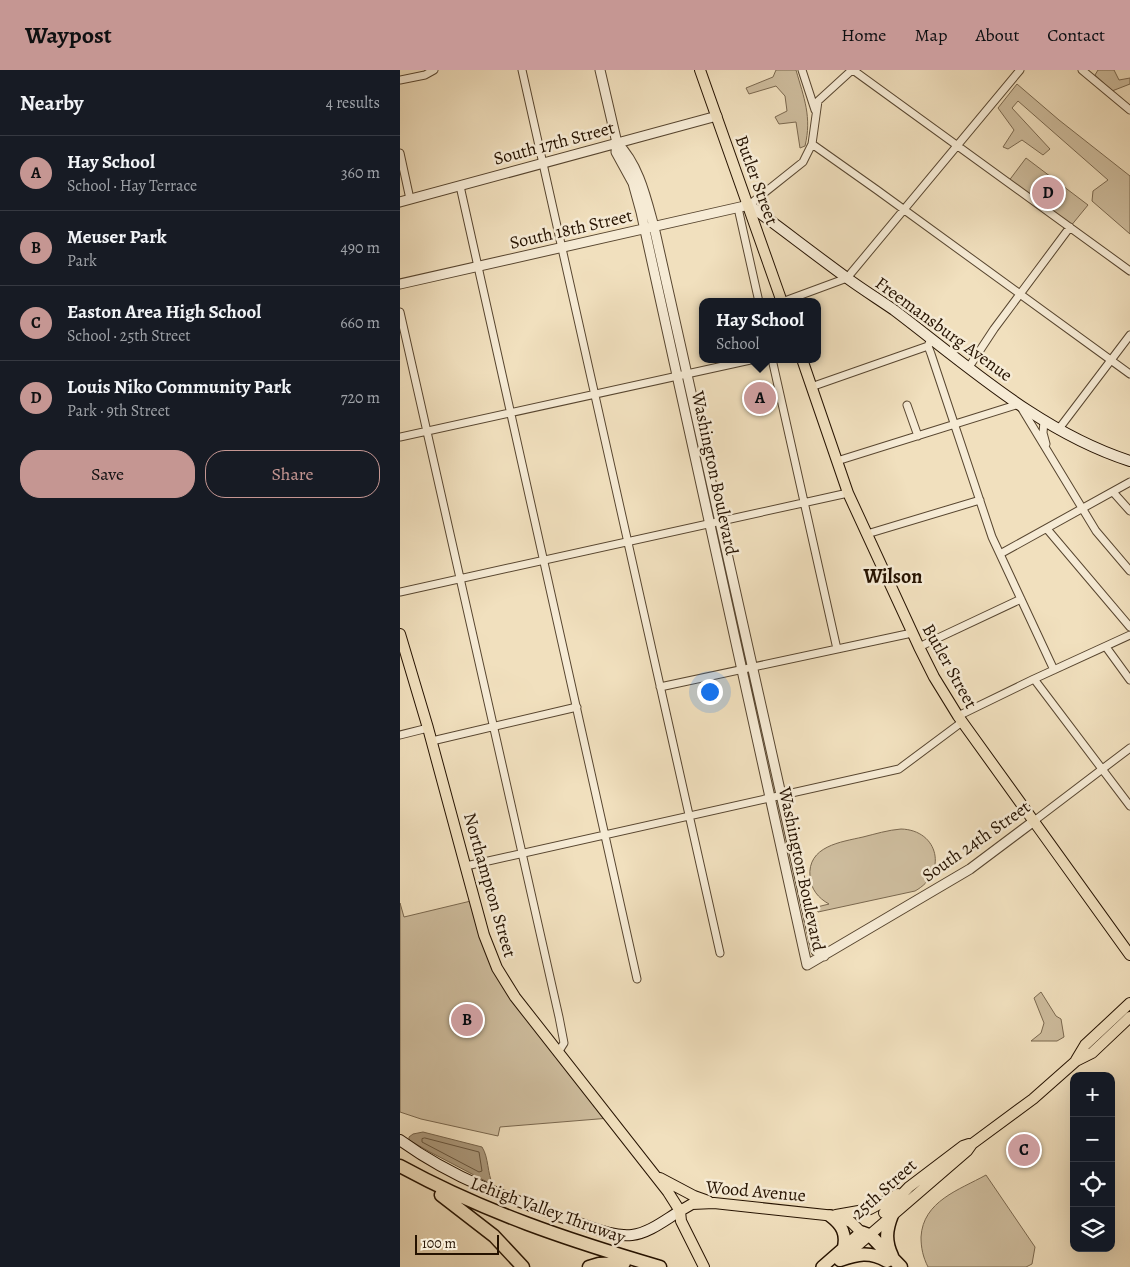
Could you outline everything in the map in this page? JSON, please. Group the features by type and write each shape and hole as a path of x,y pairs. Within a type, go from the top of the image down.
{"highway":[{"name":"Lehigh Valley Thruway","path":"400,1166 471,1202 528,1225 579,1243 660,1267"},
{"name":"Lehigh Valley Thruway","path":"400,1173 441,1194 527,1232 630,1265"},
{"path":"441,1194 494,1236 523,1267"},
{"path":"892,1215 886,1234 893,1263"},
{"path":"830,1216 843,1229 845,1238 839,1259 866,1254 877,1256 893,1263"},
{"path":"866,1235 893,1263"},
{"name":"25th Street","path":"822,1267 839,1259 866,1235"},
{"path":"588,1267 599,1264 630,1265"}],"main road":[{"name":"Butler Street","path":"700,70 781,298"},
{"name":"Freemansburg Avenue","path":"749,205 892,310 929,343 969,367 1044,421 1058,430 1100,450 1130,461"},
{"name":"Butler Street","path":"803,363 848,493 934,677 960,719 1130,955"},
{"name":"Northampton Street","path":"400,634 432,741 487,945 497,968 511,992 658,1177 680,1211 687,1218 711,1267"},
{"name":"25th Street","path":"1076,1061 1085,1045 1130,1003"},
{"name":"25th Street","path":"866,1235 967,1151 972,1144 1033,1099 1076,1061 1092,1053 1130,1017"},
{"name":"Wood Avenue","path":"400,1140 434,1163 479,1185 544,1211 612,1233 632,1235 642,1232 692,1204 714,1203 830,1216 847,1220 866,1235"},
{"name":"25th Street","path":"866,1235 909,1187 963,1146 972,1144"},
{"path":"658,1177 694,1196 714,1203"},
{"path":"830,1216 870,1209 909,1187"},
{"name":"Northampton Street","path":"680,1211 682,1221 704,1267"}],"street":[{"path":"400,80 425,75 434,70"},
{"path":"522,70 720,953"},
{"path":"600,70 617,143"},
{"path":"802,70 816,113"},
{"path":"749,205 803,162 812,144 818,101 821,96 852,70 1130,271"},
{"path":"793,298 847,278 1020,70"},
{"path":"1082,70 1130,110"},
{"name":"South 17th Street","path":"400,202 717,116"},
{"name":"Washington Boulevard","path":"617,143 625,151 635,168 647,199 649,228 677,376 807,965"},
{"path":"812,144 1130,374"},
{"path":"400,153 410,199"},
{"path":"460,186 637,979"},
{"name":"South 18th Street","path":"400,284 749,205"},
{"path":"738,208 758,298"},
{"path":"969,367 994,328 1070,227"},
{"name":"Washington Boulevard","path":"649,228 687,374 816,951 824,956"},
{"path":"400,312 563,1038 563,1046 559,1051"},
{"path":"1058,430 1130,335"},
{"path":"811,387 929,343 980,500 1000,554 1054,670"},
{"path":"400,437 738,363"},
{"path":"773,363 837,649"},
{"path":"837,461 1019,404 1096,531 1130,571"},
{"path":"907,405 918,436"},
{"path":"1044,421 1043,433 1048,451"},
{"path":"1000,554 1130,482"},
{"path":"1113,492 1130,511"},
{"path":"400,592 848,493"},
{"path":"867,534 980,500"},
{"path":"1047,529 1130,627"},
{"path":"919,647 1021,598"},
{"path":"660,687 912,633"},
{"path":"466,866 899,769 960,719 1034,679 1130,635"},
{"path":"1106,647 1130,680"},
{"path":"1034,679 1130,806"},
{"path":"432,741 577,707"},
{"path":"400,735 428,728"},
{"name":"South 24th Street","path":"807,965 970,869 1130,748"}],"shaded area":[{"path":"776,70 796,70 804,99 808,126 805,146 800,148 796,122 779,124 775,117 787,111 785,96 776,86 749,94 746,88 773,77"},
{"path":"1098,70 1114,70 1119,80 1130,78 1130,84 1112,91 1095,75"},
{"path":"1017,84 1130,176 1130,234 1092,201 1093,191 1108,180 1018,101 1012,108 1050,149 1043,155 1022,140 1008,149 1003,147 1014,130 998,108"},
{"path":"1026,158 1088,205 1070,227 1008,182"},
{"path":"901,829 914,831 931,844 935,854 935,864 932,874 925,883 915,891 818,912 817,907 829,904 816,893 810,877 814,858 820,852 827,847 845,841"},
{"path":"475,900 497,968 610,1118 500,1127 498,1136 421,1119 400,1112 400,903 404,917"},
{"path":"1041,992 1056,1016 1061,1019 1064,1037 1057,1041 1031,1041 1041,1033 1044,1023 1034,998"},
{"path":"986,1175 1035,1247 1032,1264 1026,1267 928,1267 921,1245 921,1237 923,1225 928,1214 944,1198"}],"water":[{"path":"423,1132 482,1147 493,1185 409,1140 409,1137 413,1134"}],"place":[{"name":"Louis Niko Community Park","path":"1048,193"},
{"name":"Hay School","path":"760,398"},
{"name":"Meuser Park","path":"467,1020"},
{"name":"Easton Area High School","path":"1024,1150"}],"district":[{"name":"Wilson","path":"893,576"}]}
